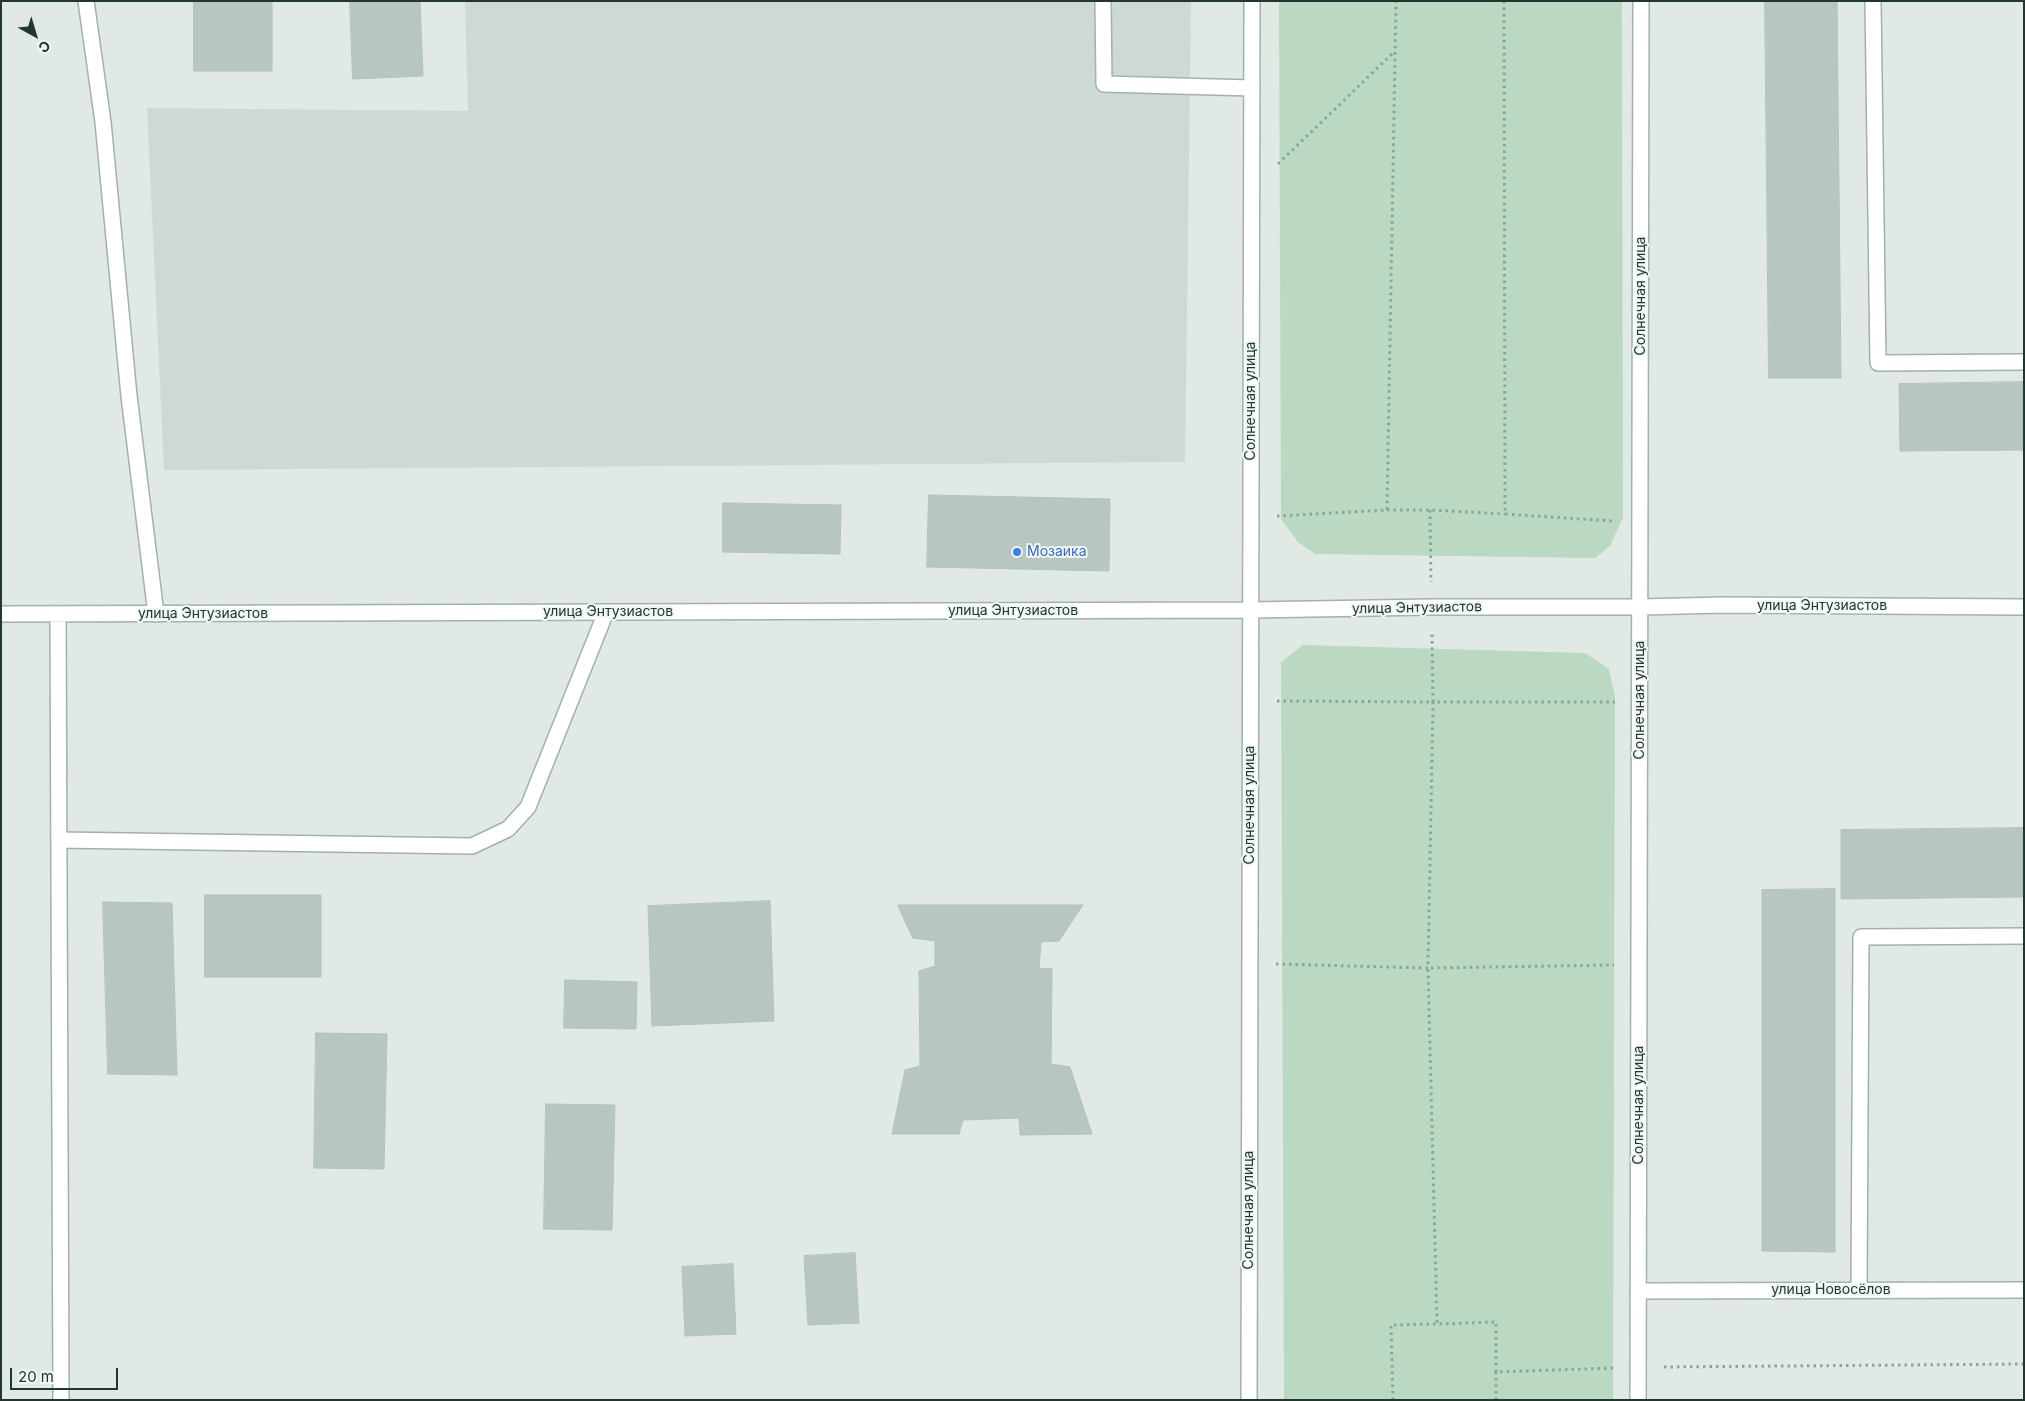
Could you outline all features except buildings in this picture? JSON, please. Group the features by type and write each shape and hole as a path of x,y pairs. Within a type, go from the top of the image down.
{"street":[{"path":"86,1 103,122 129,396 156,614"},
{"path":"1103,1 1104,84 1252,88"},
{"name":"Солнечная улица","path":"1249,1400 1252,1"},
{"name":"Солнечная улица","path":"1638,1400 1641,1"},
{"path":"1874,1 1878,363 2024,362"},
{"name":"улица Энтузиастов","path":"1,614 1250,610 1733,605 2024,607"},
{"path":"59,840 472,846 508,829 528,807 606,612"},
{"path":"58,614 61,1400"},
{"path":"1859,1290 1861,937 2024,936"},
{"name":"улица Новосёлов","path":"1638,1291 2024,1290"}],"path":[{"path":"1387,510 1396,1"},
{"path":"1504,1 1505,514"},
{"path":"1252,189 1396,50"},
{"path":"1251,518 1387,510 1430,510 1640,522"},
{"path":"1430,510 1433,702 1428,968 1437,1324"},
{"path":"1250,701 1640,702"},
{"path":"1250,963 1428,968 1639,965"},
{"path":"1393,1400 1391,1325 1496,1322 1496,1400"},
{"path":"1496,1372 1638,1368 2024,1364"}],"shaded area":[{"path":"465,1 1191,1 1185,462 164,470 147,108 468,111"}],"green space":[{"path":"1279,1 1622,1 1623,517 1610,546 1595,558 1315,554 1298,542 1281,519"},
{"path":"1303,645 1585,653 1609,669 1615,697 1613,1400 1284,1400 1281,662"}],"place":[{"name":"Мозаика","path":"1017,552"}]}
